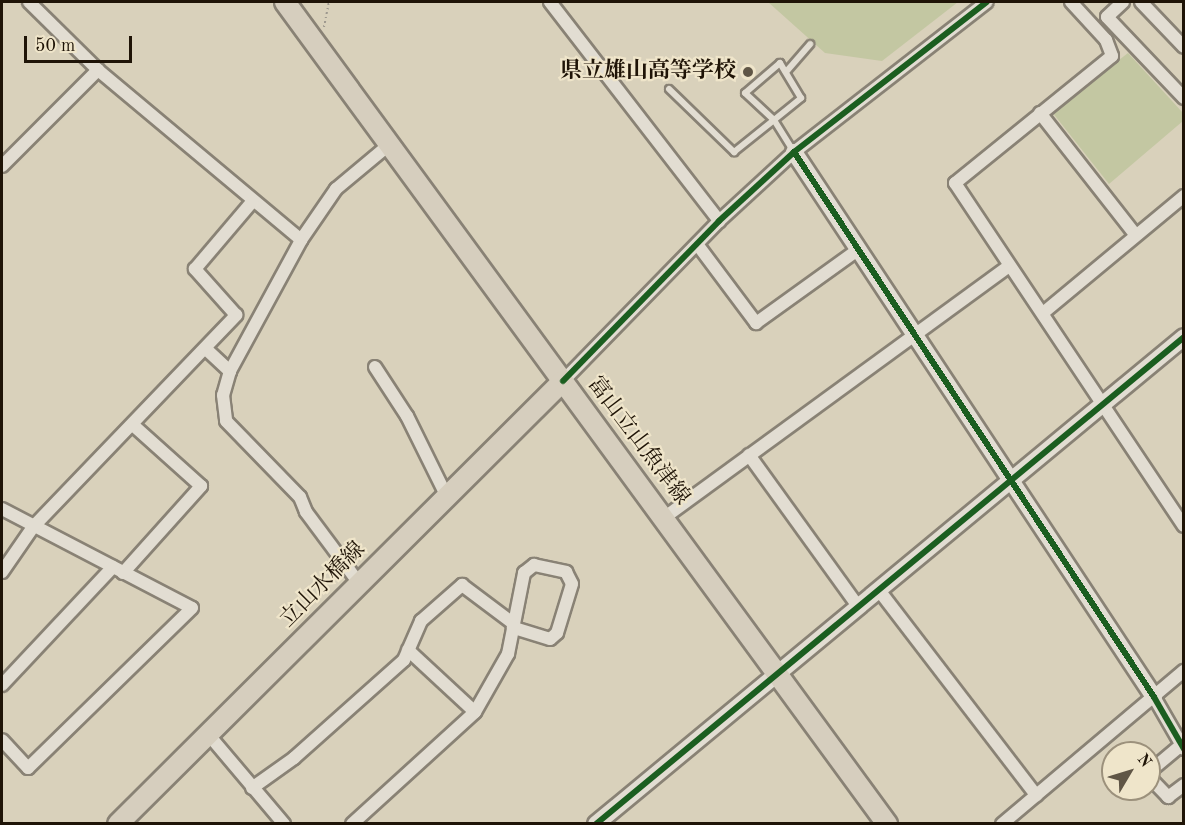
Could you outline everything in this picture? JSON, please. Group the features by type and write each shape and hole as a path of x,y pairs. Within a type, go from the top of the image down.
{"main road":[{"name":"富山立山魚津線","path":"294,5 314,40 778,671 887,824"},
{"name":"立山水橋線","path":"118,824 563,381"}],"street":[{"path":"29,2 98,70 252,202 301,240"},
{"path":"550,2 719,221"},
{"path":"563,381 719,221 794,152 987,2"},
{"path":"1071,2 1106,40 1112,56 955,183 1102,404 1179,511 1184,526"},
{"path":"1123,2 1107,17 1184,98"},
{"path":"1141,2 1184,47"},
{"path":"2,166 98,70"},
{"path":"1040,113 1135,234"},
{"path":"360,583 306,512 300,497 226,421 223,395 230,371 301,240 336,189 390,144"},
{"path":"794,152 1154,697 1182,748 1161,763"},
{"path":"1042,313 1135,234 1184,196"},
{"path":"2,572 33,527 206,350 236,315 195,269 252,202"},
{"path":"697,244 756,322 859,249"},
{"path":"665,517 1009,266"},
{"path":"596,824 1010,478 1184,337"},
{"path":"206,350 230,371"},
{"path":"375,367 407,416 447,497"},
{"path":"2,685 201,486 133,425"},
{"path":"749,455 858,606"},
{"path":"2,509 192,608 28,768 2,740"},
{"path":"252,788 294,758 404,660 421,621 462,585 513,626 550,639 557,633 572,584 566,572 534,565 524,573 513,626 508,654 475,712 352,824"},
{"path":"878,589 1036,795"},
{"path":"408,650 475,712"},
{"path":"1002,824 1184,670"},
{"path":"208,734 284,824"},
{"path":"1161,789 1168,796 1184,785"}],"lane":[{"path":"786,72 810,44"},
{"path":"669,89 734,152 774,120 801,98 780,63 745,93 774,120 794,152"}],"path":[{"path":"314,40 324,29 330,2"}],"green space":[{"path":"768,2 958,2 882,61 825,53"},
{"path":"1128,53 1183,113 1183,121 1109,184 1052,112"}],"cycle path":[{"path":"563,381 719,221 794,152 987,2"},
{"path":"794,152 1154,697 1184,749"},
{"path":"596,824 1184,337"}],"place":[{"name":"県立雄山高等学校","path":"748,72"}]}
